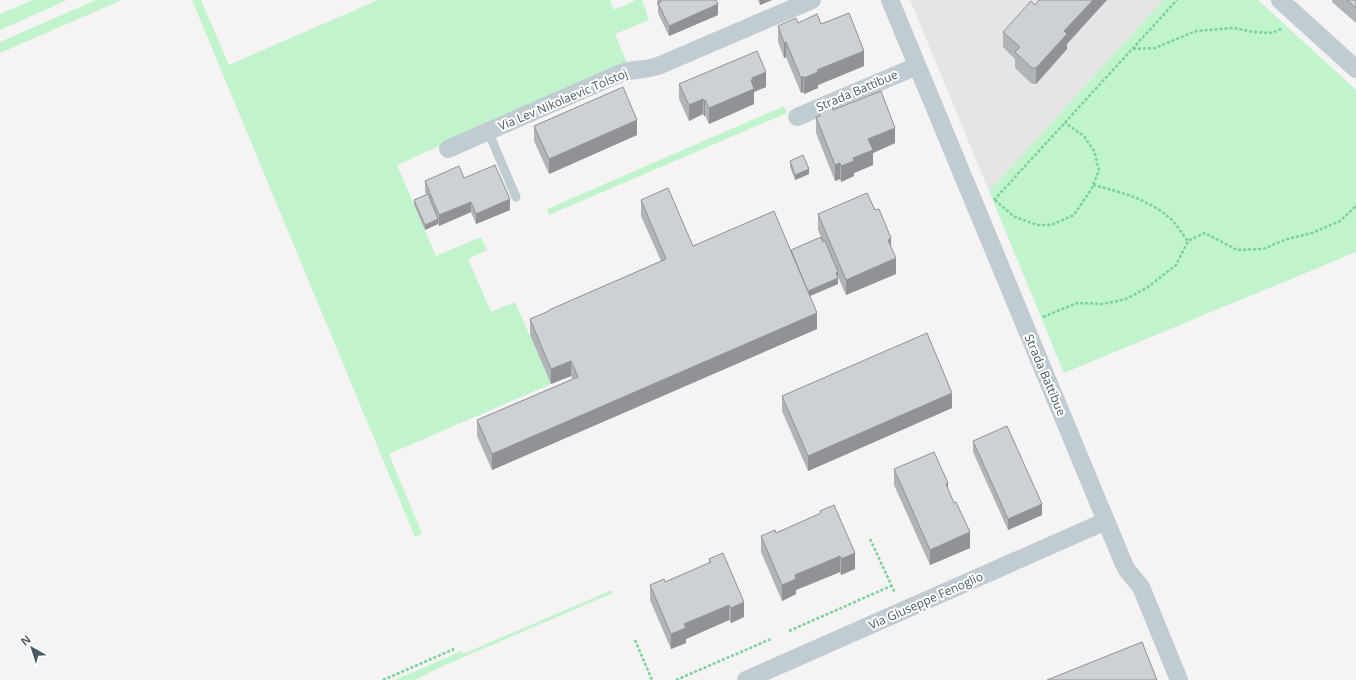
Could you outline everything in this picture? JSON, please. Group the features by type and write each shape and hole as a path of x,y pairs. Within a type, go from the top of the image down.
{"street":[{"name":"Via Lev Nikolaevic Tolstoj","path":"448,149 622,73 658,66 812,0"},
{"name":"Strada Battibue","path":"890,0 1125,566 1141,587 1179,680"},
{"path":"1280,0 1356,69"},
{"name":"Strada Battibue","path":"797,117 917,66"},
{"name":"Via Giuseppe Fenoglio","path":"746,680 1106,521"}],"lane":[{"path":"488,132 516,197"}],"path":[{"path":"978,213 995,200 1177,0"},
{"path":"1132,50 1155,48 1196,31 1233,28 1272,33 1287,26 1298,16"},
{"path":"995,200 1013,216 1037,225 1051,225 1074,215 1093,185 1099,170 1094,151 1084,136 1065,123"},
{"path":"1093,185 1127,194 1147,202 1172,220 1188,241"},
{"path":"1024,324 1077,303 1103,304 1126,299 1148,287 1176,265 1188,241 1205,233 1237,250 1263,249 1287,239 1312,233 1340,222 1356,206"},
{"path":"789,631 891,586"},
{"path":"678,680 771,639"},
{"path":"635,640 652,680"},
{"path":"383,680 454,649"}],"shaded area":[{"path":"910,0 1163,0 989,191"}],"green space":[{"path":"33,0 67,0 0,30 0,14"},
{"path":"96,0 122,0 0,53 0,42"},
{"path":"192,0 201,0 229,65 378,0 610,0 614,10 636,0 642,0 649,20 615,34 627,63 397,165 436,256 481,237 487,250 468,259 491,312 515,302 551,384 389,454 422,534 415,537"},
{"path":"1163,0 1258,0 1356,90 1356,252 1064,373 989,191"},
{"path":"784,106 787,113 549,215 547,209"},
{"path":"612,590 613,593 445,665 415,680 395,680 462,651 463,654"}],"building":[{"path":"660,0 716,0 718,4 669,26 658,3 661,2"},
{"path":"1039,0 1093,0 1064,31 1067,34 1036,68 1032,68 1015,52 1020,47 1003,32 1031,1 1035,5"},
{"path":"1347,0 1356,0 1356,8"},
{"path":"849,13 864,51 801,78 786,42 784,43 778,26 796,18 798,23 817,14 821,24"},
{"path":"757,51 766,72 752,78 753,79 751,80 754,89 709,108 703,99 689,105 679,84"},
{"path":"623,87 637,120 549,159 534,126"},
{"path":"881,91 895,128 868,139 873,150 853,158 854,161 841,166 840,163 835,165 816,117 820,116 819,112 832,107 833,110"},
{"path":"803,155 809,169 795,175 790,161"},
{"path":"495,165 510,199 476,214 471,202 439,215 425,181 459,166 464,178"},
{"path":"668,188 693,246 774,211 817,313 492,454 477,420 578,377 571,361 551,369 530,319 666,259 641,200"},
{"path":"867,193 875,210 879,209 891,238 888,240 896,258 846,280 818,214"},
{"path":"428,194 438,219 425,225 414,200"},
{"path":"821,237 823,242 825,241 838,272 836,273 838,278 808,291 791,250"},
{"path":"927,333 952,393 808,456 782,396"},
{"path":"1007,426 1042,504 1008,519 973,441"},
{"path":"934,452 948,483 946,484 954,503 956,502 970,532 930,550 894,469"},
{"path":"834,505 855,553 841,559 840,556 795,575 796,579 782,585 761,536 775,530 776,533 821,513 820,511"},
{"path":"723,553 744,602 731,608 729,605 684,624 686,628 671,634 650,585 664,579 665,582 711,562 709,559"},
{"path":"1142,642 1157,680 1047,680"}]}
